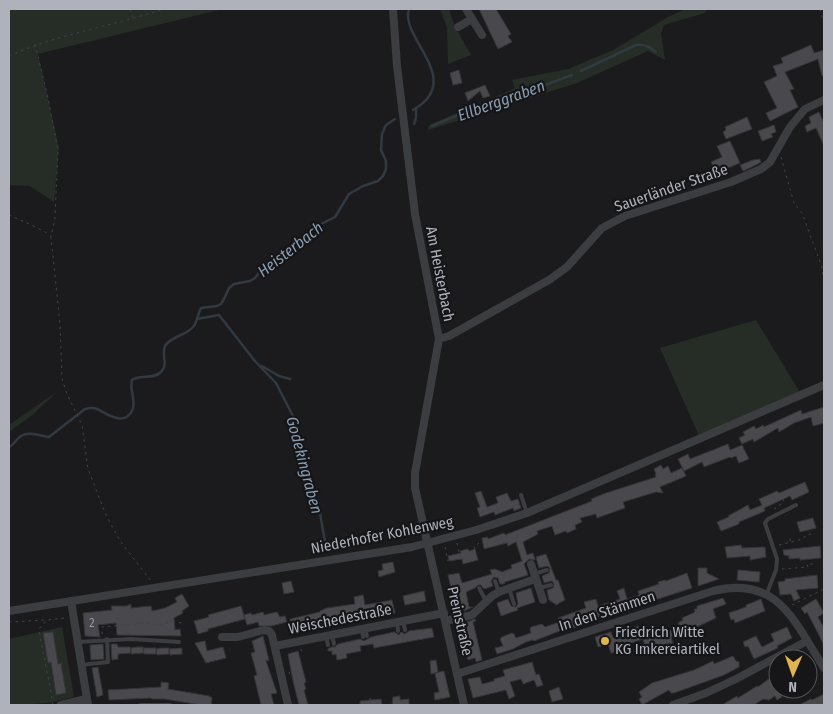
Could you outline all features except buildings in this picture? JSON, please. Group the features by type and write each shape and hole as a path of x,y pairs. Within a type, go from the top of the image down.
{"street":[{"name":"Am Heisterbach","path":"393,9 415,214 439,339 415,473 415,488 427,543"},
{"path":"466,9 482,35"},
{"path":"458,27 472,19"},
{"name":"Sauerländer Straße","path":"439,339 458,331 549,280 567,267 602,228 625,216 731,182 761,169 770,162 790,127 805,109 824,100"},
{"name":"Niederhofer Kohlenweg","path":"9,611 427,543 476,530 527,513 824,385"},
{"name":"Preinstraße","path":"427,543 464,705"},
{"path":"530,564 542,600"},
{"path":"499,592 535,577"},
{"name":"In den Stämmen","path":"457,674 713,591 742,586 767,594 777,600 824,668"},
{"name":"Weischedestraße","path":"222,637 238,637 264,630 269,631 272,635 274,646 329,635 364,633 400,622 472,615 499,592"},
{"path":"62,705 87,702 71,601"},
{"path":"673,705 714,690 807,641"},
{"path":"274,646 288,705"}],"lane":[{"path":"520,495 527,513"},
{"path":"767,594 776,570 777,559 765,523 768,519 796,505"},
{"path":"535,577 547,570"},
{"path":"495,581 499,592"},
{"path":"538,588 551,585"},
{"path":"479,588 487,603"},
{"path":"510,588 514,604"},
{"path":"400,622 405,630"},
{"path":"398,632 400,622"},
{"path":"329,635 334,644"},
{"path":"328,645 329,635"},
{"path":"77,642 101,639 179,642"},
{"path":"81,665 108,662 107,639"},
{"path":"140,705 170,705"}],"path":[{"path":"130,9 133,19"},
{"path":"9,56 35,44 133,19 164,9"},
{"path":"820,9 824,26"},
{"path":"35,44 58,150 55,218 51,237 60,324 62,378 67,394 80,418 88,470 106,515 120,542 156,588"},
{"path":"778,147 794,203 802,213 822,267 824,286"},
{"path":"9,215 46,232 51,237"},
{"path":"774,516 774,509 784,502 782,496"},
{"path":"774,546 811,534"},
{"path":"790,542 791,536"},
{"path":"456,542 461,561"},
{"path":"475,549 474,547 479,542"},
{"path":"444,545 448,561"},
{"path":"776,570 808,567 807,564 812,564 812,562"},
{"path":"798,568 799,563"},
{"path":"785,609 824,589"},
{"path":"9,622 73,617"},
{"path":"47,620 39,629 52,686 53,705"},
{"path":"101,639 102,627 145,623 158,625 174,622 182,623"},
{"path":"370,698 370,705"}],"shaded area":[{"path":"9,9 223,9 38,54 59,148 54,202 30,186 9,185"},
{"path":"440,9 449,9 454,25 471,55 448,64 447,28"},
{"path":"686,9 707,9 705,13 664,25 661,34 665,60 648,51 577,83 428,130 429,125 515,88 512,80 568,69 613,50 668,17"},
{"path":"756,320 801,394 700,438 660,348"},
{"path":"58,391 31,416 9,432 9,425"},
{"path":"62,627 74,697 48,703 9,705 9,639"}],"waterway":[{"name":"Heisterbach","path":"409,9 408,20 427,59 432,73 433,86 428,98 413,110"},
{"name":"Ellberggraben","path":"581,71 636,45 647,46 656,52"},
{"name":"Ellberggraben","path":"432,126 501,97 572,75"},
{"name":"Ellberggraben","path":"414,124 416,108"},
{"name":"Heisterbach","path":"9,447 19,437 24,435 31,434 49,437 85,409 96,408 115,418 128,416 133,407 132,380 139,377 154,376 161,372 165,363 165,346 171,340 194,326 201,308 221,304 229,288 234,284 250,281 255,278 264,266 283,257 311,229 335,217 349,194 363,186 378,181 383,176 386,169 386,161 381,150 382,134 386,125 395,119"},
{"name":"Godekingraben","path":"197,319 219,315 254,360 276,383 295,420 320,513 325,542"},
{"path":"262,366 279,376 290,379"}],"place":[{"name":"Friedrich Witte KG Imkereiartikel","path":"605,641"}]}
